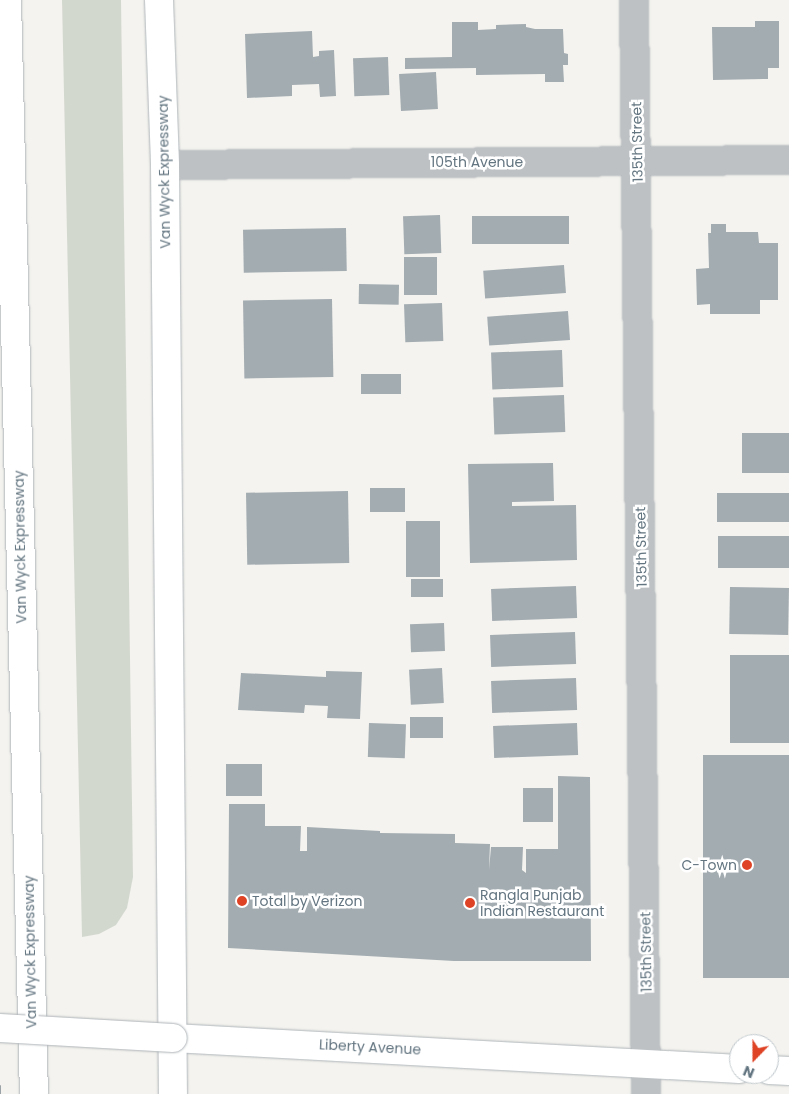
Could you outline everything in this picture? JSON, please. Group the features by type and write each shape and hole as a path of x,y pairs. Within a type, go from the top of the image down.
{"main road":[{"name":"Van Wyck Expressway","path":"7,0 34,1094"},
{"name":"Van Wyck Expressway","path":"159,0 166,165 173,1094"},
{"name":"Liberty Avenue","path":"0,1028 729,1068"}],"street":[{"name":"135th Street","path":"634,0 646,1094"},
{"name":"105th Avenue","path":"166,165 789,160"}],"shaded area":[{"path":"62,0 121,0 133,877 127,908 116,925 99,934 82,937"}],"building":[{"path":"755,21 779,21 779,68 768,68 768,79 713,80 712,27 755,27"},
{"path":"452,22 478,22 478,30 496,29 496,25 526,24 526,27 535,29 563,29 564,53 568,54 568,65 563,65 564,82 545,82 545,74 476,75 476,68 405,69 405,58 452,57"},
{"path":"312,31 313,57 319,56 319,51 334,50 336,96 320,97 319,84 292,85 292,96 247,98 245,34"},
{"path":"388,57 389,95 354,96 353,58"},
{"path":"436,72 438,109 401,111 399,74"},
{"path":"440,215 441,253 404,254 403,216"},
{"path":"472,216 569,216 569,244 472,244"},
{"path":"711,224 726,224 726,232 758,232 759,243 778,243 778,300 760,300 760,314 710,314 710,304 697,305 696,269 709,268 708,233 711,233"},
{"path":"346,228 347,271 244,273 243,230"},
{"path":"404,257 437,257 437,295 404,295"},
{"path":"564,265 566,293 485,299 483,271"},
{"path":"359,284 399,285 399,305 359,304"},
{"path":"332,299 333,377 244,379 243,301"},
{"path":"442,303 443,341 405,342 404,304"},
{"path":"568,311 570,340 489,346 487,317"},
{"path":"562,350 563,387 492,389 491,352"},
{"path":"361,374 401,374 401,394 361,394"},
{"path":"564,395 565,432 494,434 493,397"},
{"path":"742,433 789,433 789,473 742,473"},
{"path":"553,463 554,501 512,502 512,506 576,505 577,560 470,563 468,464"},
{"path":"370,488 405,488 405,512 370,512"},
{"path":"348,491 349,563 247,565 246,493"},
{"path":"717,493 789,493 789,522 717,522"},
{"path":"406,521 440,521 440,577 406,577"},
{"path":"718,536 789,536 789,568 718,568"},
{"path":"411,579 443,579 443,597 411,597"},
{"path":"576,586 577,618 492,621 491,589"},
{"path":"730,587 789,588 788,635 729,634"},
{"path":"444,623 445,651 411,652 410,624"},
{"path":"575,632 576,664 491,667 490,635"},
{"path":"730,655 789,655 789,743 730,743"},
{"path":"442,668 444,703 411,705 409,670"},
{"path":"326,671 362,672 360,719 327,718 328,706 305,705 304,713 238,710 241,673 326,677"},
{"path":"576,678 577,710 492,713 491,681"},
{"path":"410,717 443,717 443,738 410,738"},
{"path":"369,723 406,724 405,758 368,757"},
{"path":"577,723 578,755 494,758 493,726"},
{"name":"C-Town","path":"703,755 789,755 789,978 703,978"},
{"path":"226,764 262,764 262,796 226,796"},
{"path":"558,776 590,777 591,961 454,961 228,948 229,804 265,804 265,826 301,826 300,851 307,851 307,827 380,831 380,833 455,834 455,843 490,844 489,870 491,847 523,847 522,870 526,873 526,849 558,849"},
{"path":"523,788 553,788 553,822 523,822"}],"tram line":[{"path":"0,1085 0,1094"}],"place":[{"name":"C-Town","path":"747,865"},
{"name":"Total by Verizon","path":"242,901"},
{"name":"Rangla Punjab Indian Restaurant","path":"470,903"}]}
